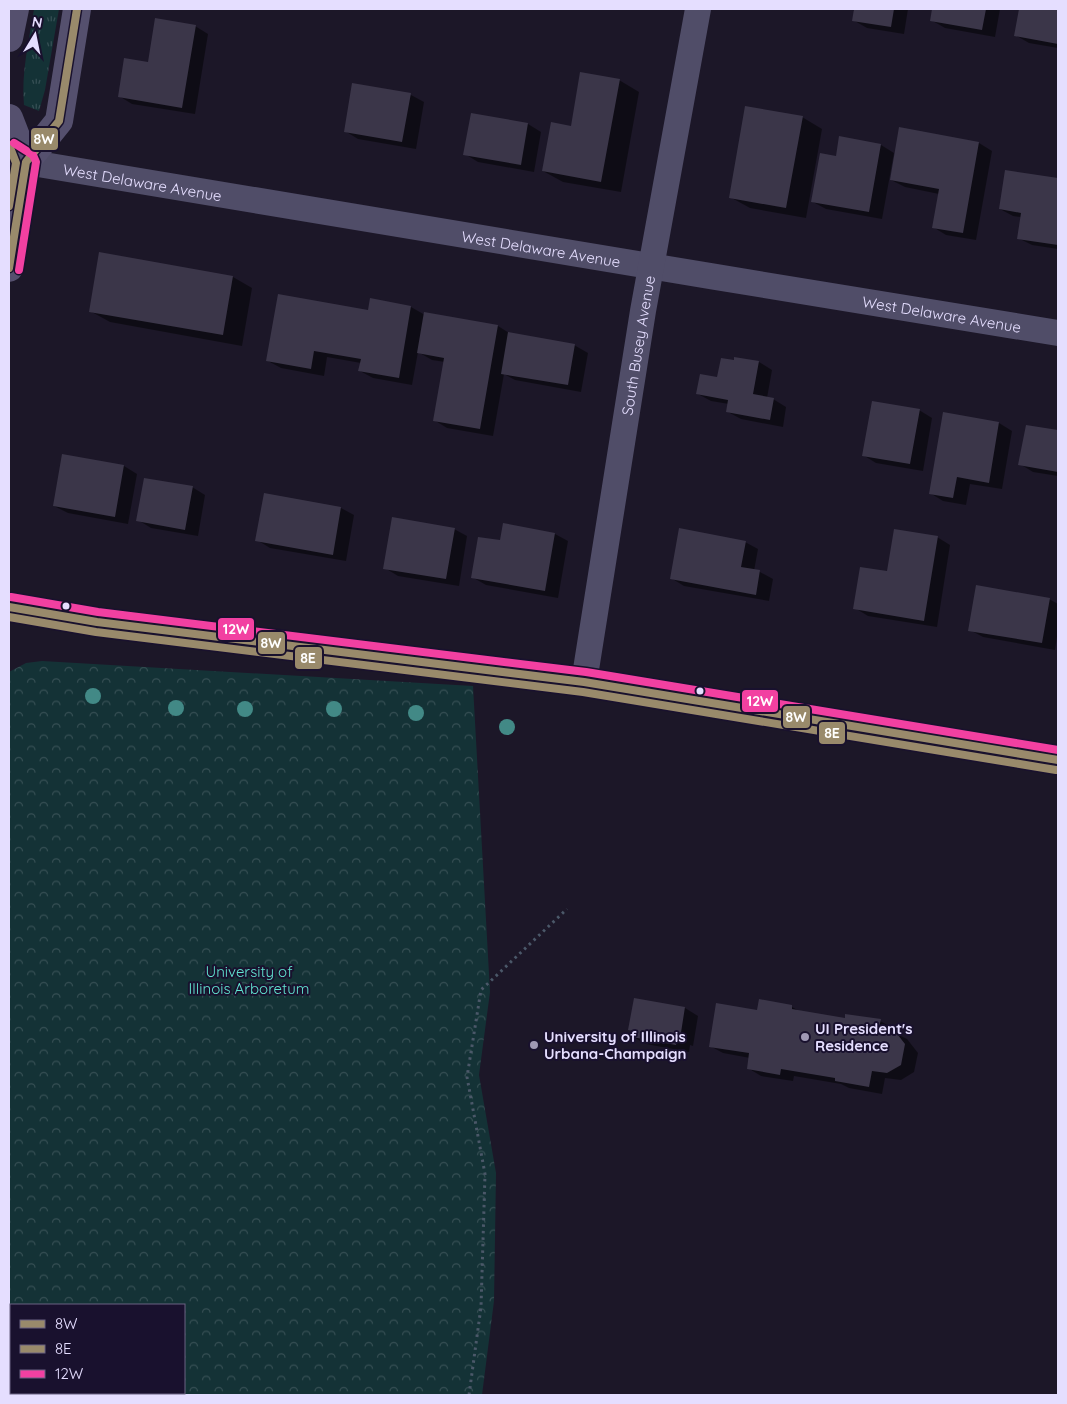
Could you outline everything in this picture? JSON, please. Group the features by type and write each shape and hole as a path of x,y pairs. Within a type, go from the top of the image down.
{"main road":[{"path":"9,38 15,9"},
{"path":"14,160 59,121 78,9"},
{"path":"9,118 14,160 9,268"},
{"path":"9,607 96,622 584,682 1058,760"}],"street":[{"name":"South Busey Avenue","path":"584,682 643,311 698,9"},
{"name":"West Delaware Avenue","path":"14,160 289,208 1058,333"}],"path":[{"path":"469,1395 482,1307 485,1174 467,1077 481,990 567,909"}],"green space":[{"path":"34,9 59,9 45,90 39,111 24,105 23,93 26,57"},
{"name":"University of Illinois Arboretum","path":"42,661 473,686 490,992 479,1075 496,1173 494,1301 482,1395 9,1395 9,672 26,663"}],"building":[{"path":"854,9 894,9 891,27 852,21"},
{"path":"932,9 986,9 982,30 930,21"},
{"path":"1019,9 1058,9 1058,44 1014,36"},
{"path":"155,18 196,25 182,108 118,97 124,58 148,62"},
{"path":"580,72 620,79 601,182 542,171 551,122 571,126"},
{"path":"352,83 411,93 402,142 344,132"},
{"path":"745,106 803,116 786,208 729,198"},
{"path":"471,113 528,123 521,165 463,155"},
{"path":"899,127 979,142 963,233 932,228 939,189 890,180"},
{"path":"839,136 881,144 869,212 811,202 820,153 836,156"},
{"path":"1005,170 1058,178 1058,245 1017,239 1021,213 999,209"},
{"path":"99,252 233,276 223,335 89,312"},
{"path":"278,294 368,310 370,298 411,306 399,378 358,371 361,359 314,351 311,369 266,361"},
{"path":"424,312 498,325 480,429 433,421 444,358 417,353"},
{"path":"508,332 575,344 568,385 501,374"},
{"path":"734,357 759,361 753,394 774,398 770,420 726,412 728,400 696,394 700,374 717,377 721,358 734,360"},
{"path":"872,401 920,409 910,464 862,456"},
{"path":"943,412 999,422 989,483 957,477 953,498 929,494"},
{"path":"1026,425 1058,430 1058,472 1018,465"},
{"path":"62,454 124,465 115,517 53,506"},
{"path":"144,478 193,486 185,530 136,521"},
{"path":"264,493 341,507 333,555 255,541"},
{"path":"392,517 455,528 446,579 383,569"},
{"path":"503,523 555,533 545,591 471,578 478,537 500,540"},
{"path":"679,528 746,541 741,567 760,570 756,595 670,579"},
{"path":"894,529 938,536 924,621 853,609 860,567 887,571"},
{"path":"976,585 1050,598 1042,643 968,631"},
{"path":"634,998 685,1007 680,1039 677,1039 676,1045 632,1037 633,1031 628,1030"},
{"name":"UI President's Residence","path":"759,999 792,1005 792,1009 845,1018 845,1014 881,1019 879,1028 894,1030 905,1044 901,1065 887,1073 872,1071 869,1087 835,1081 835,1078 781,1069 780,1075 747,1069 749,1053 709,1047 716,1003 757,1010"}],"transit line":[{"name":"8W","path":"9,268 26,162 59,121 77,9"},
{"name":"12W","path":"14,143 33,155 36,162 19,270"},
{"name":"8E","path":"9,145 16,163 9,206"},
{"name":"12W","path":"11,597 98,612 586,672 1058,750"},
{"name":"8W","path":"9,607 97,622 584,682 1058,760"},
{"name":"8E","path":"9,617 96,632 583,692 1056,770"}],"place":[{"name":"UI President's Residence","path":"805,1037"},
{"name":"University of Illinois Urbana-Champaign","path":"534,1045"}]}
